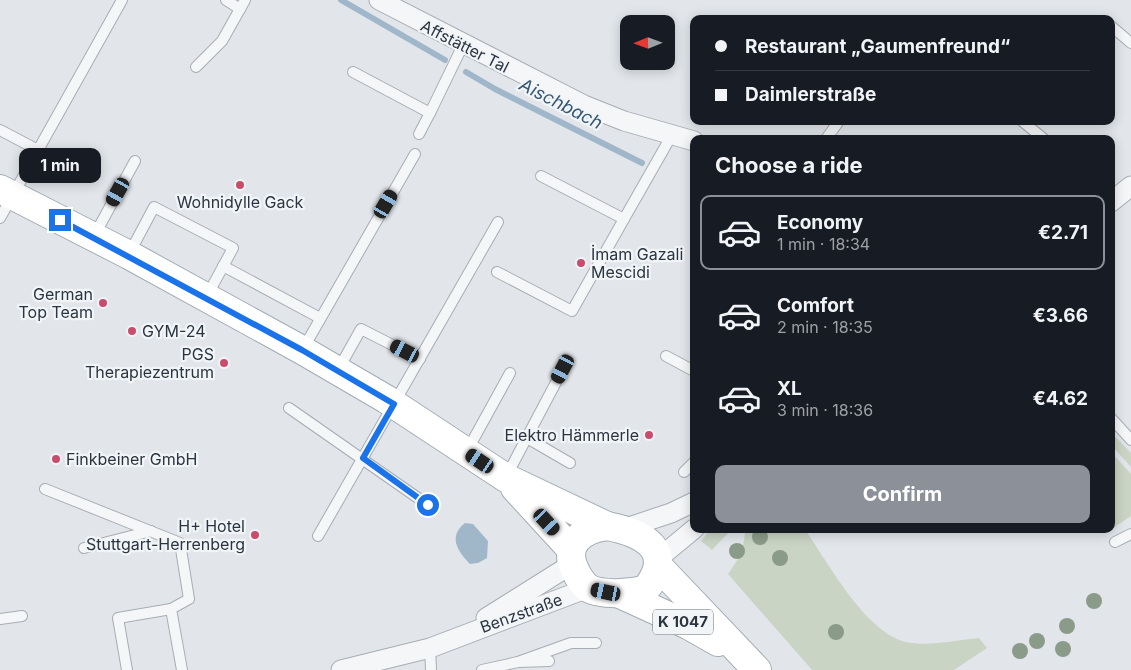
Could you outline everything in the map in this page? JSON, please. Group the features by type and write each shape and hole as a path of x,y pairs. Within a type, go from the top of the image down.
{"main road":[{"path":"4,200 94,237 302,350 394,404 506,478 651,543 658,562 656,577 646,590 620,594 588,588 571,557 506,478"},
{"path":"571,557 580,535 594,528 615,527"},
{"name":"K 1047","path":"658,562 750,663"},
{"name":"K 1047","path":"620,594 688,625 750,663"}],"street":[{"name":"Affstätter Tal","path":"379,0 463,45 584,105 624,121 673,133 690,139"},
{"path":"615,527 671,513 690,504"},
{"path":"658,562 690,533"},
{"name":"Benzstraße","path":"453,638 571,557"},
{"name":"Benzstraße","path":"341,670 430,648 588,588"}],"lane":[{"path":"4,200 38,150 122,0"},
{"path":"196,67 222,40 242,4 226,0"},
{"path":"1115,29 1131,42"},
{"path":"419,134 463,45"},
{"path":"353,72 430,113"},
{"path":"1027,125 1039,135"},
{"path":"0,130 38,150"},
{"path":"497,272 572,311 673,133"},
{"path":"302,350 415,154"},
{"path":"94,237 135,162"},
{"path":"541,176 624,219"},
{"path":"129,255 154,207 233,248 206,297"},
{"path":"318,536 498,222"},
{"path":"223,266 320,318"},
{"path":"338,370 361,329 420,359"},
{"path":"666,356 690,369"},
{"path":"506,478 563,369"},
{"path":"467,452 510,373"},
{"path":"289,408 428,505"},
{"path":"1115,422 1131,440"},
{"path":"527,438 570,463"},
{"path":"684,472 690,466"},
{"path":"45,489 180,543 189,599 171,609 118,618 127,670"},
{"path":"84,548 151,531"},
{"path":"1115,542 1131,534"},
{"path":"171,609 182,670"},
{"path":"0,619 22,616"},
{"path":"482,670 518,662 571,643 596,643"},
{"path":"430,648 431,670"},
{"path":"518,662 549,661"}],"green space":[{"path":"1115,436 1131,453 1131,467 1115,449"},
{"path":"1115,456 1131,474 1131,516 1115,527"},
{"path":"708,533 728,533 712,550 701,541"},
{"path":"745,533 807,533 849,595 876,625 891,636 906,642 923,644 979,638 987,648 954,670 812,670 728,574 742,553"}],"water":[{"path":"465,523 473,524 488,541 487,558 478,563 470,564 461,554 456,544 457,533"}],"waterway":[{"name":"Aischbach","path":"341,0 445,60"},
{"name":"Aischbach","path":"466,72 495,89 642,163"}],"place":[{"name":"Wohnidylle Gack","path":"240,185"},
{"name":"İmam Gazali Mescidi","path":"581,263"},
{"name":"German Top Team","path":"103,303"},
{"name":"GYM-24","path":"132,331"},
{"name":"PGS Therapiezentrum","path":"224,363"},
{"name":"Elektro Hämmerle","path":"649,435"},
{"name":"Finkbeiner GmbH","path":"56,459"},
{"name":"H+ Hotel Stuttgart-Herrenberg","path":"255,535"}],"route":[{"path":"60,220 206,297 394,404 363,458 428,505"}]}
